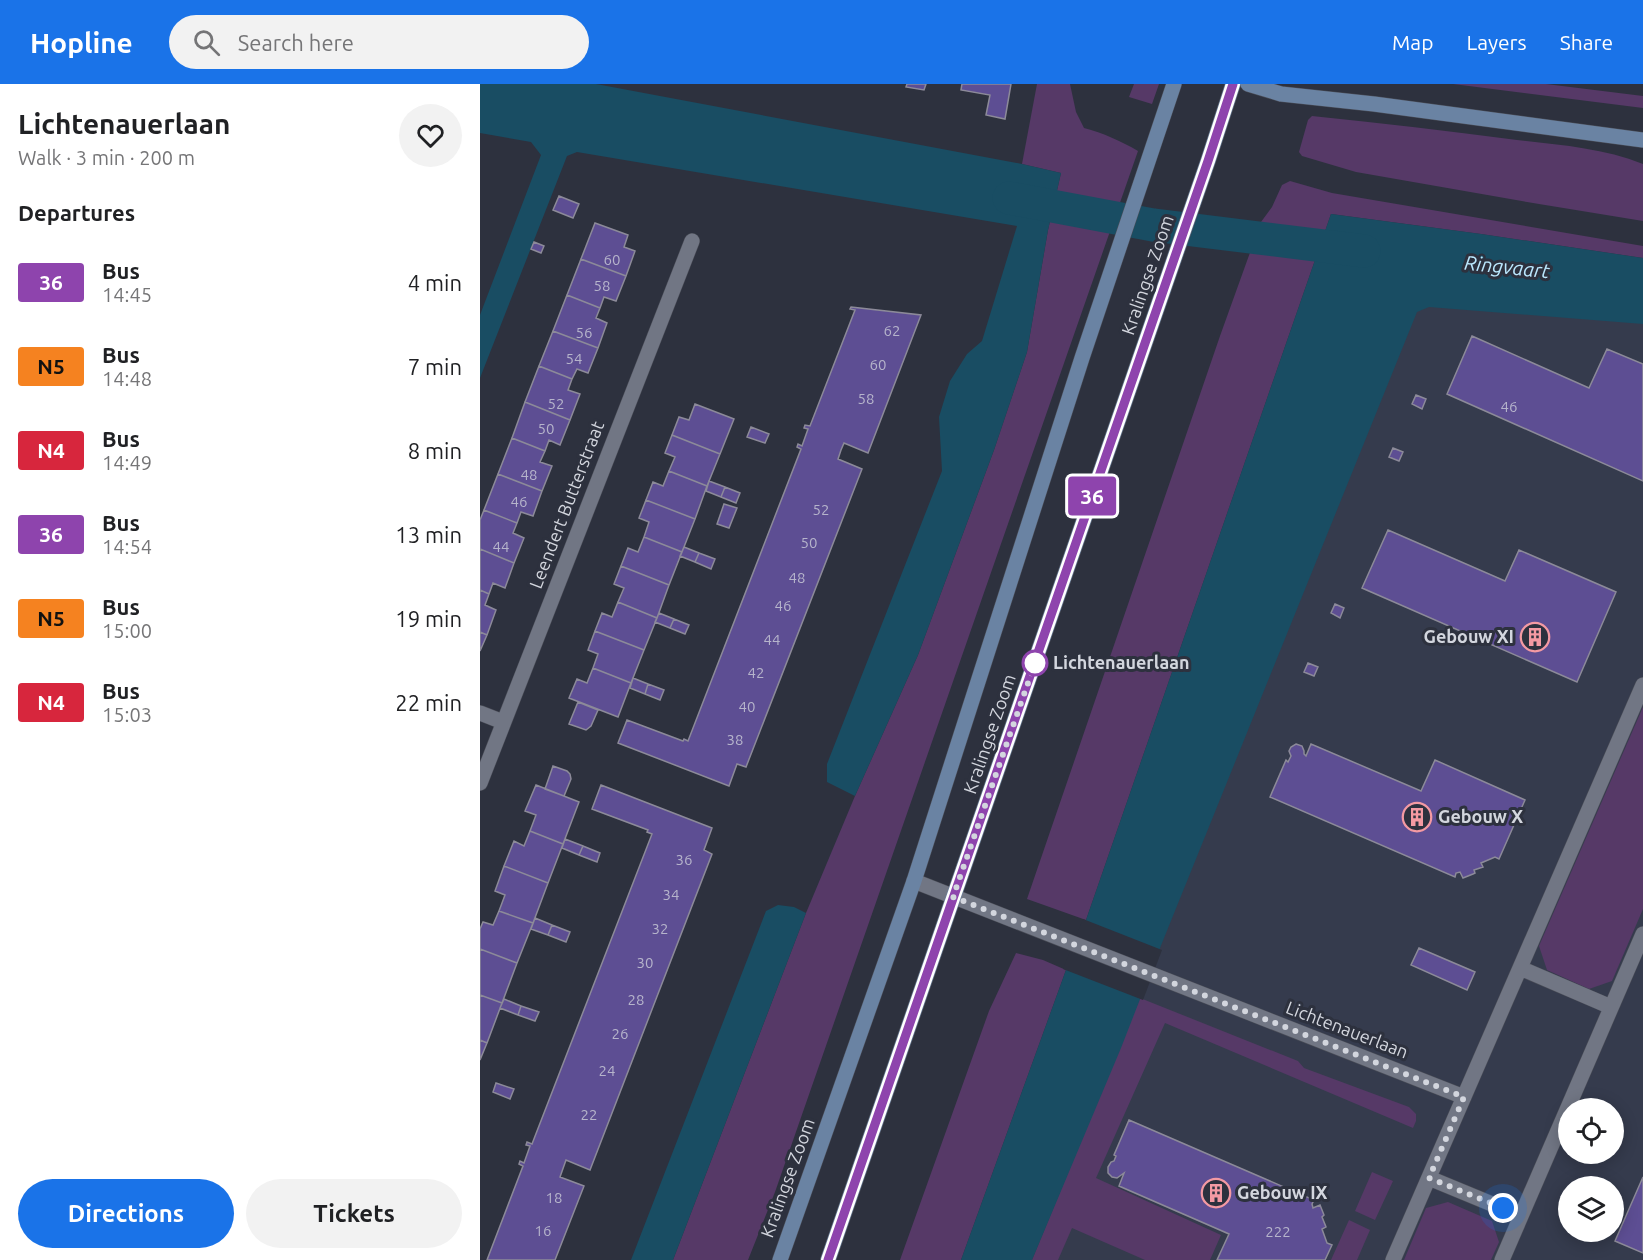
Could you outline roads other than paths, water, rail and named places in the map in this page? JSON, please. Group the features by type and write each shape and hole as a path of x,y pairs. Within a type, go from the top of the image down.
{"main road":[{"name":"Kralingse Zoom","path":"780,1260 914,881 1079,369 1174,84"},
{"name":"Kralingse Zoom","path":"828,1260 1233,84"},
{"path":"1248,84 1281,94 1643,140"}],"street":[{"name":"Leendert Butterstraat","path":"480,783 692,241"},
{"path":"1393,1260 1643,685"},
{"path":"480,713 503,722"},
{"name":"Lichtenauerlaan","path":"914,881 1464,1097"},
{"path":"1502,1260 1643,934"},
{"path":"1520,968 1611,1007"},
{"path":"1429,1178 1521,1216"}],"water":[{"path":"480,84 596,84 1061,173 1048,230 1027,352 994,450 918,655 855,796 827,782 827,764 942,471 939,417 950,381 967,354 982,341 1017,226 577,152 567,156 480,378 480,315 541,155 531,142 480,133"},
{"name":"Ringvaart","path":"1331,214 1643,258 1643,324 1429,307 1417,312 1121,1048 1032,1260 961,1260 1086,920"},
{"path":"778,905 794,907 806,913 673,1260 631,1260 766,911"}],"waterway":[{"path":"1009,198 1153,225 1364,251"}],"place":[{"name":"Gebouw XI","path":"1535,637"},
{"name":"Lichtenauerlaan","path":"1035,663"},
{"name":"Gebouw X","path":"1417,817"},
{"name":"Gebouw IX","path":"1216,1193"}]}
